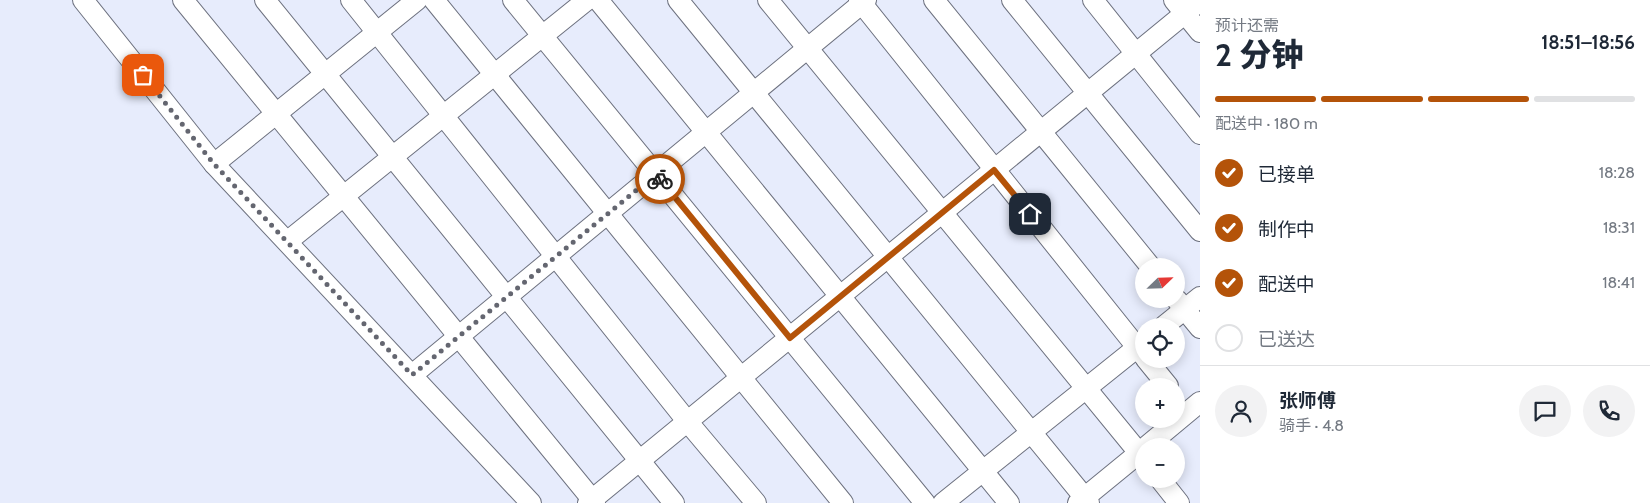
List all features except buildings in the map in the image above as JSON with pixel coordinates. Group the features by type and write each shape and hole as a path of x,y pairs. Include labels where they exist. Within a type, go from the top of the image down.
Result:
{"street":[{"path":"83,0 214,164 531,503"},
{"path":"183,0 459,336 592,502 741,377 1136,54 1186,5 1200,32"},
{"path":"265,0 674,503"},
{"path":"351,0 687,422 756,503"},
{"path":"214,164 417,0"},
{"path":"434,0 843,503"},
{"path":"513,0 925,503"},
{"path":"288,241 587,0"},
{"path":"598,0 1009,503"},
{"path":"678,0 1032,432 1084,501 1135,459"},
{"path":"768,0 1086,389 1135,443"},
{"path":"934,0 1143,258"},
{"path":"1012,0 1200,231"},
{"path":"1093,0 1200,134"},
{"path":"412,375 754,93 862,1 994,170 1135,341"},
{"path":"1172,318 1187,302 1200,328"},
{"path":"943,503 1086,389 1135,356"},
{"path":"1156,438 1188,404"},
{"path":"1168,488 1180,503"}],"way so far":[{"path":"143,75 214,164 412,375 656,174 660,179"}],"route":[{"path":"660,179 790,338 994,170 1030,214"}]}
